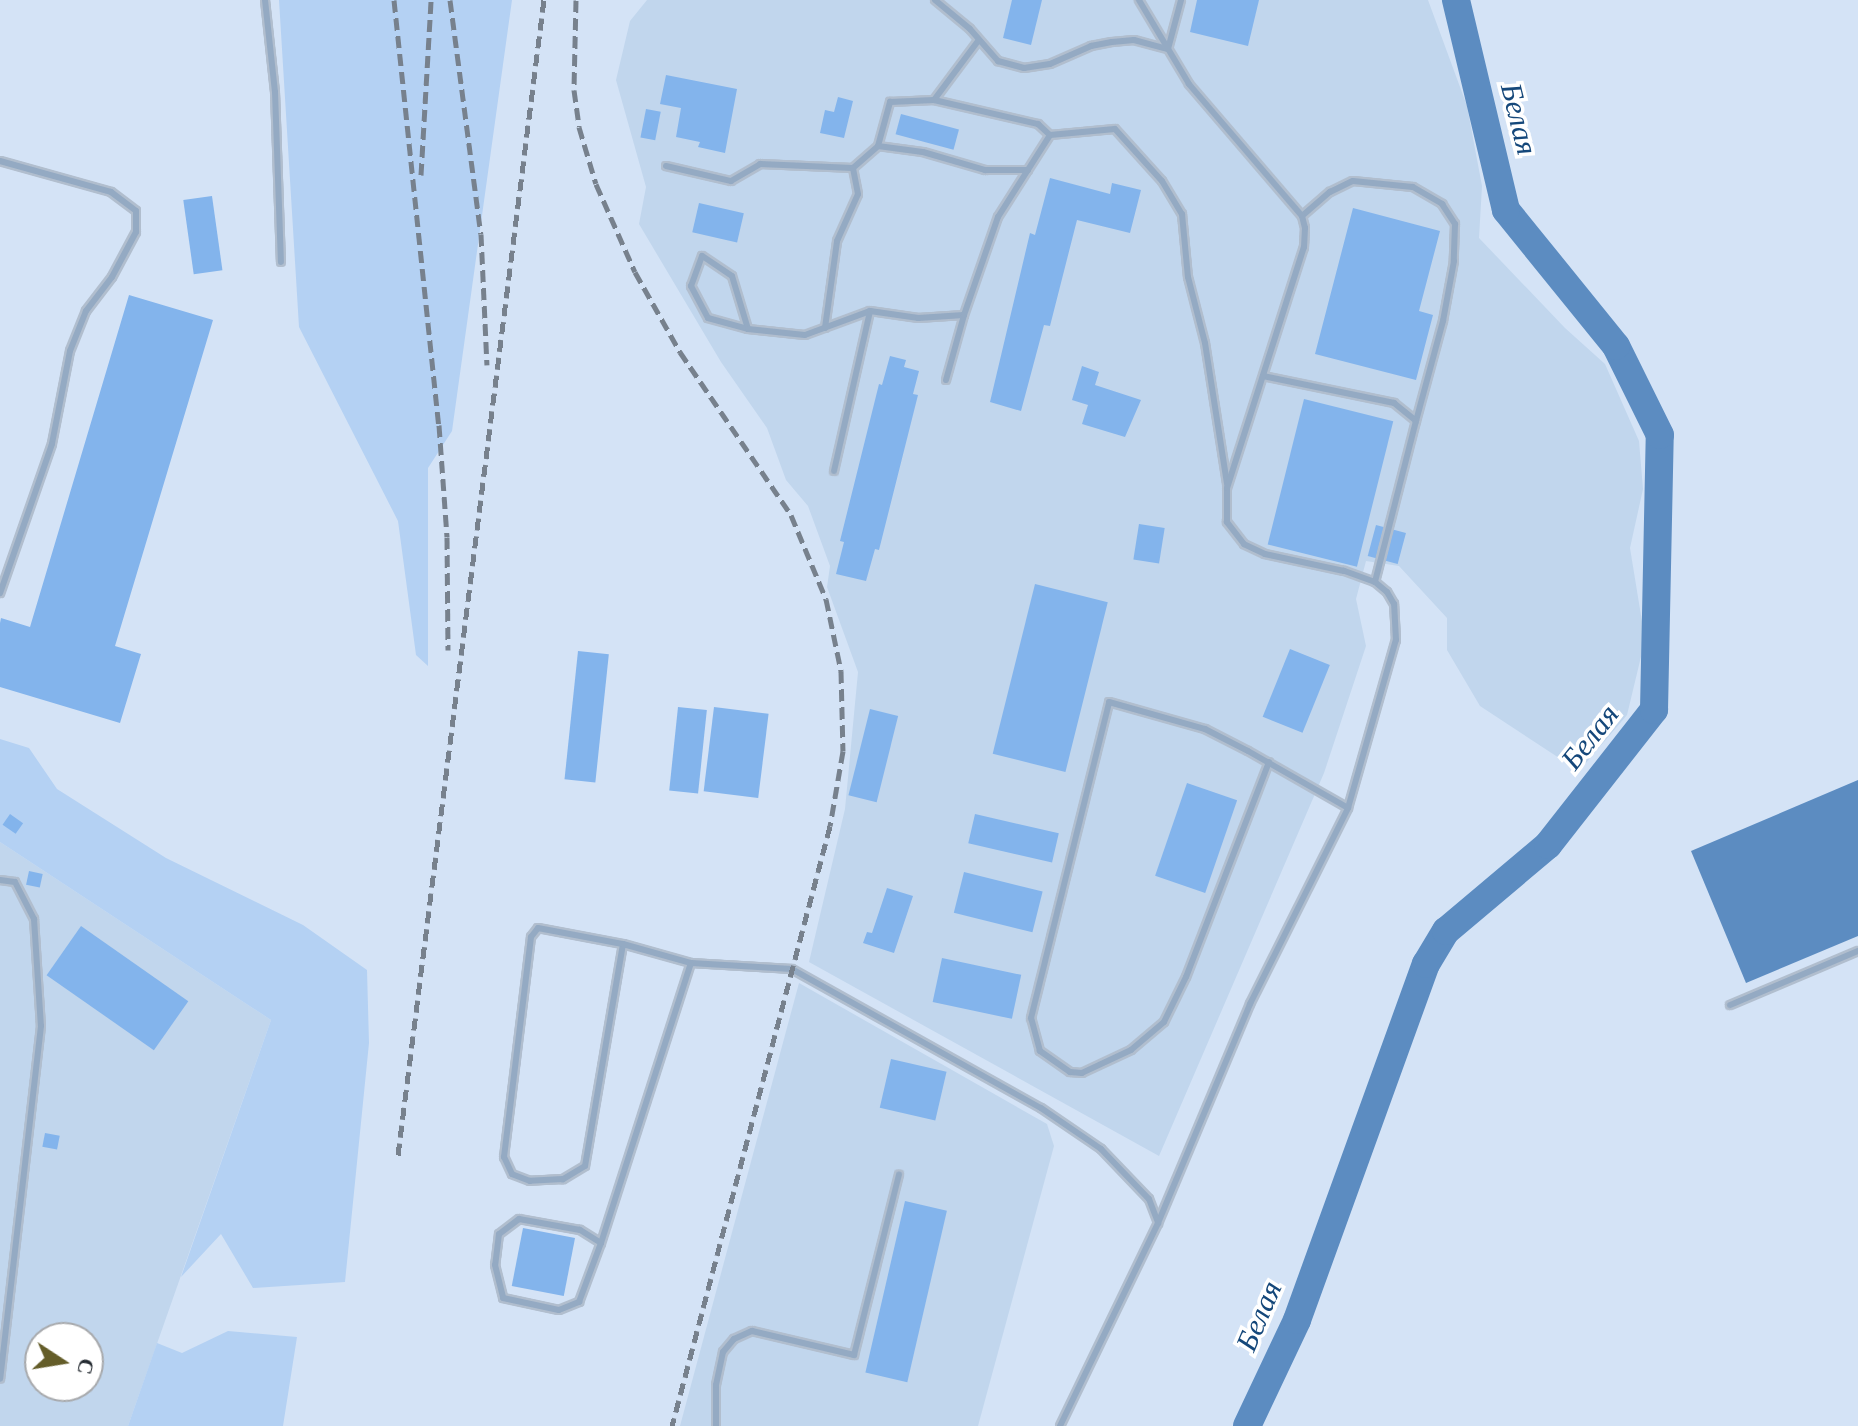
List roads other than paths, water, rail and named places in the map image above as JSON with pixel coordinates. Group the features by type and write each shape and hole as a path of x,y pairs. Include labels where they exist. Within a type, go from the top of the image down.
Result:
{"lane":[{"path":"265,0 275,92 281,262"},
{"path":"935,0 970,29 998,61 1024,68 1050,64 1091,46 1112,42 1134,40 1168,49"},
{"path":"1139,0 1189,84 1302,216 1304,247 1227,488"},
{"path":"1168,49 1181,0"},
{"path":"934,100 978,41"},
{"path":"666,166 731,181 760,164 853,168 878,146 890,102 934,100 1038,124 1050,135 1115,129 1162,181 1182,214 1188,277 1205,343 1227,488 1227,522 1244,544 1265,554 1344,571 1375,582 1387,592 1394,604 1396,640 1348,808 1250,1004 1158,1223 1060,1426"},
{"path":"946,380 964,315 998,217 1050,135"},
{"path":"878,146 923,152 985,170 1028,170"},
{"path":"0,161 111,192 136,211 136,232 112,277 86,311 70,351 52,444 0,593"},
{"path":"825,328 837,241 858,194 853,168"},
{"path":"1302,216 1330,192 1353,181 1413,187 1442,204 1455,224 1454,261 1443,321 1375,582"},
{"path":"748,329 732,276 702,256 691,286 708,318 748,329 805,335 870,311 918,318 964,315"},
{"path":"834,471 870,311"},
{"path":"1263,376 1394,403 1416,421"},
{"path":"1269,762 1186,977 1164,1022 1131,1050 1082,1073 1070,1072 1040,1051 1031,1018 1109,702 1205,729 1269,762 1348,808"},
{"path":"0,880 15,882 34,919 41,1026 0,1379"},
{"path":"623,944 585,1166 563,1179 530,1181 512,1174 504,1157 531,937 538,928 623,944 691,963 792,969 1041,1108 1101,1149 1149,1199 1158,1223"},
{"path":"1730,1005 1858,951"},
{"path":"601,1243 580,1230 519,1219 499,1234 495,1265 503,1298 559,1310 579,1302 601,1243 691,963"},
{"path":"716,1426 723,1352 734,1339 752,1331 854,1355 899,1175"}],"waterway":[{"name":"Белая","path":"1247,1426 1297,1320 1426,964 1446,931 1548,845 1654,710 1660,435 1616,346 1506,210 1456,0"}],"railway":[{"path":"394,0 439,425 447,537 448,650"},
{"path":"421,175 431,0"},
{"path":"450,0 481,234 487,365"},
{"path":"398,1155 544,0"},
{"path":"576,0 574,90 579,127 596,184 635,272 680,352 791,515 826,599 841,671 843,751 830,826 672,1426"}]}
